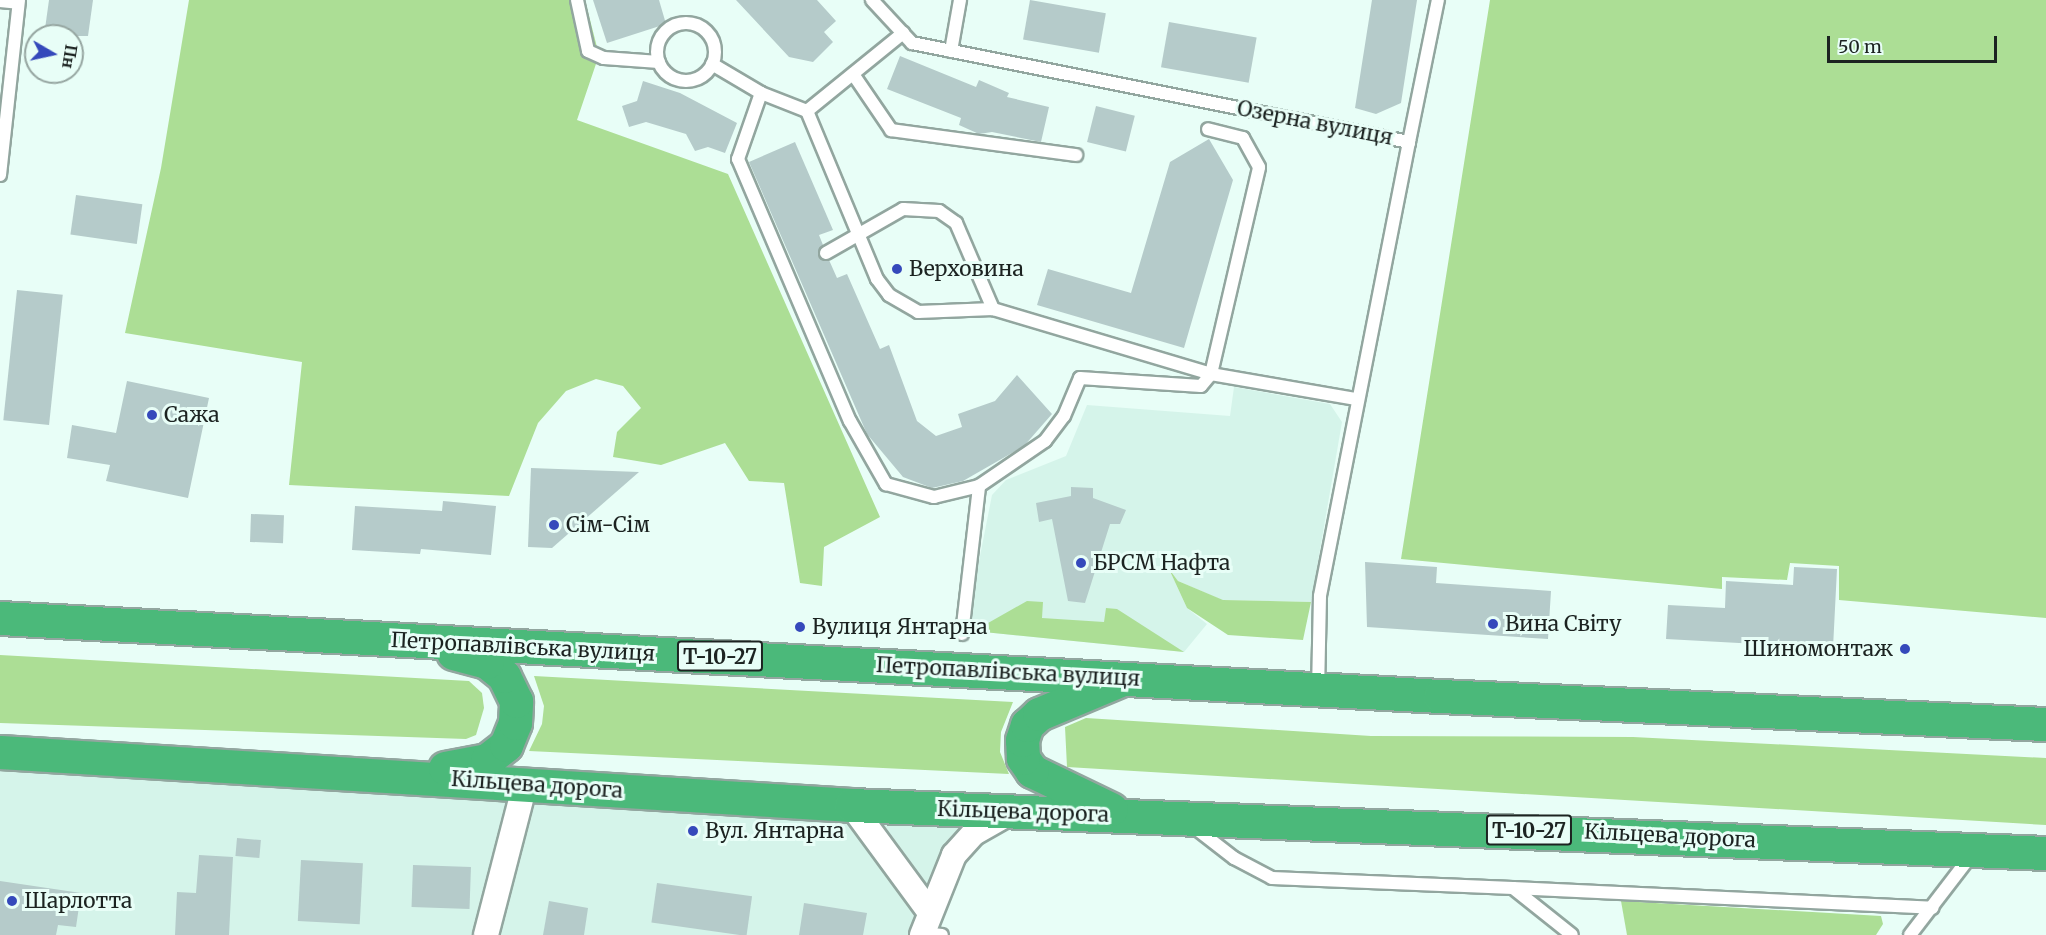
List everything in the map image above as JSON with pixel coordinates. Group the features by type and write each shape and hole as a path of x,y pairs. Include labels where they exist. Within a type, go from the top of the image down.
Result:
{"highway":[{"name":"Петропавлівська вулиця","path":"0,618 408,642 1440,696 2046,724"},
{"path":"405,776 487,760 506,745 516,701 504,676 487,662 408,642"},
{"path":"1123,815 1032,771 1023,758 1022,740 1028,725 1040,714 1125,678"},
{"name":"Кільцева дорога","path":"0,752 851,805 2046,853"}],"street":[{"path":"486,935 525,784"},
{"path":"851,805 929,928"},
{"path":"929,928 954,855 974,833 1011,812"}],"lane":[{"path":"577,0 588,51 604,58 659,62 680,80 699,78 712,64 711,37 687,22 663,34 659,62"},
{"name":"Озерна вулиця","path":"872,0 912,43 1409,142 1355,399 1320,596 1318,688"},
{"path":"951,51 960,0"},
{"path":"1409,142 1438,0"},
{"path":"0,1 19,1 0,175"},
{"path":"807,111 903,33"},
{"path":"712,64 761,93 807,111 857,235 889,295 918,312 993,309 1211,374 1355,399"},
{"path":"853,74 891,130 1076,155"},
{"path":"761,93 738,159 791,271 850,421 886,484 934,497 979,486 1045,441 1064,416 1080,378 1201,386 1211,374 1259,168 1243,138 1208,129"},
{"path":"826,253 903,208 939,211 956,223 993,309"},
{"path":"962,634 979,486"},
{"path":"1181,817 1234,858 1272,878 1933,908"},
{"path":"1910,935 1933,908 1976,849"},
{"path":"1513,888 1572,935"}],"shaded area":[{"path":"1234,387 1330,404 1342,422 1311,602 1222,600 1178,581 1170,571 1187,608 1207,624 1184,652 974,631 969,612 992,495 1006,480 1066,456 1087,405 1230,416"},
{"path":"0,752 1011,812 974,833 922,935 0,935"}],"green space":[{"path":"189,0 585,0 599,55 577,120 728,174 880,517 824,547 822,586 800,583 784,483 749,481 725,443 661,465 613,457 617,432 641,408 623,386 596,379 566,391 538,423 509,496 289,485 302,362 125,333 161,168"},
{"path":"1490,0 2046,0 2046,618 1839,600 1839,566 1790,563 1787,580 1722,577 1722,589 1401,559"},
{"path":"1169,569 1178,581 1223,600 1311,602 1303,640 1228,635 1187,608"},
{"path":"1027,601 1043,602 1042,618 1104,622 1106,608 1117,609 1184,652 974,631"},
{"path":"0,655 469,681 482,693 484,708 476,735 466,739 0,723"},
{"path":"534,676 1013,702 1001,732 1000,752 1009,774 529,751 542,724 544,706"},
{"path":"1086,718 1371,736 1633,737 2046,758 2046,825 1067,767 1065,727"},
{"path":"1621,901 1881,916 1883,924 1876,935 1627,935"}],"building":[{"path":"49,0 93,0 88,36 84,36 84,24 46,24"},
{"path":"593,0 659,0 666,24 607,43"},
{"path":"736,0 817,0 836,21 824,32 833,42 813,62 789,57"},
{"path":"1030,0 1106,13 1099,53 1023,39"},
{"path":"1372,0 1417,0 1401,103 1376,114 1355,108"},
{"path":"1169,22 1257,37 1249,83 1161,67"},
{"path":"900,56 976,87 979,80 1009,93 1007,97 1049,107 1041,142 992,132 979,134 959,125 961,118 887,89"},
{"path":"643,81 680,93 737,123 725,153 708,147 695,151 686,134 646,122 629,127 622,106 637,101"},
{"path":"1096,106 1135,116 1126,152 1087,142"},
{"path":"1209,139 1233,180 1184,348 1037,305 1048,269 1131,293 1170,162"},
{"path":"795,142 833,230 819,235 823,245 819,257 829,260 837,278 847,274 880,349 889,345 917,421 936,436 962,427 958,414 995,401 1017,375 1052,414 1024,446 963,481 932,488 903,477 867,434 749,162"},
{"path":"76,195 142,204 137,244 70,235"},
{"path":"17,290 63,295 49,425 3,420"},
{"path":"127,381 209,398 188,498 106,481 110,465 67,458 72,425 116,433"},
{"name":"Сім-Сім","path":"531,468 639,472 552,548 528,547"},
{"path":"1071,487 1093,488 1093,498 1126,510 1120,524 1110,524 1085,603 1068,601 1052,519 1039,522 1036,503 1071,496"},
{"path":"443,501 496,506 491,555 421,549 420,554 352,550 355,506 442,511"},
{"path":"251,514 284,515 283,543 250,542"},
{"path":"1365,562 1437,567 1436,583 1551,591 1548,639 1367,627"},
{"path":"1794,567 1837,569 1833,648 1666,639 1668,605 1725,608 1726,581 1793,585"},
{"path":"237,838 261,840 259,858 235,856"},
{"path":"199,855 233,857 229,935 175,935 177,892 196,893"},
{"path":"301,860 363,863 360,924 298,921"},
{"path":"413,865 471,867 469,909 412,907"},
{"path":"0,881 81,893 76,927 58,925 56,935 0,935"},
{"path":"657,883 752,896 747,935 651,923"},
{"path":"549,901 588,908 584,935 543,935"},
{"path":"804,903 867,913 863,935 799,935"}],"place":[{"name":"Верховина","path":"897,269"},
{"name":"Сажа","path":"152,415"},
{"name":"Сім-Сім","path":"554,525"},
{"name":"БРСМ Нафта","path":"1081,563"},
{"name":"Вина Світу","path":"1493,624"},
{"name":"Вулиця Янтарна","path":"800,627"},
{"name":"Шиномонтаж","path":"1905,649"},
{"name":"Вул. Янтарна","path":"693,831"},
{"name":"Шарлотта","path":"12,901"}]}
